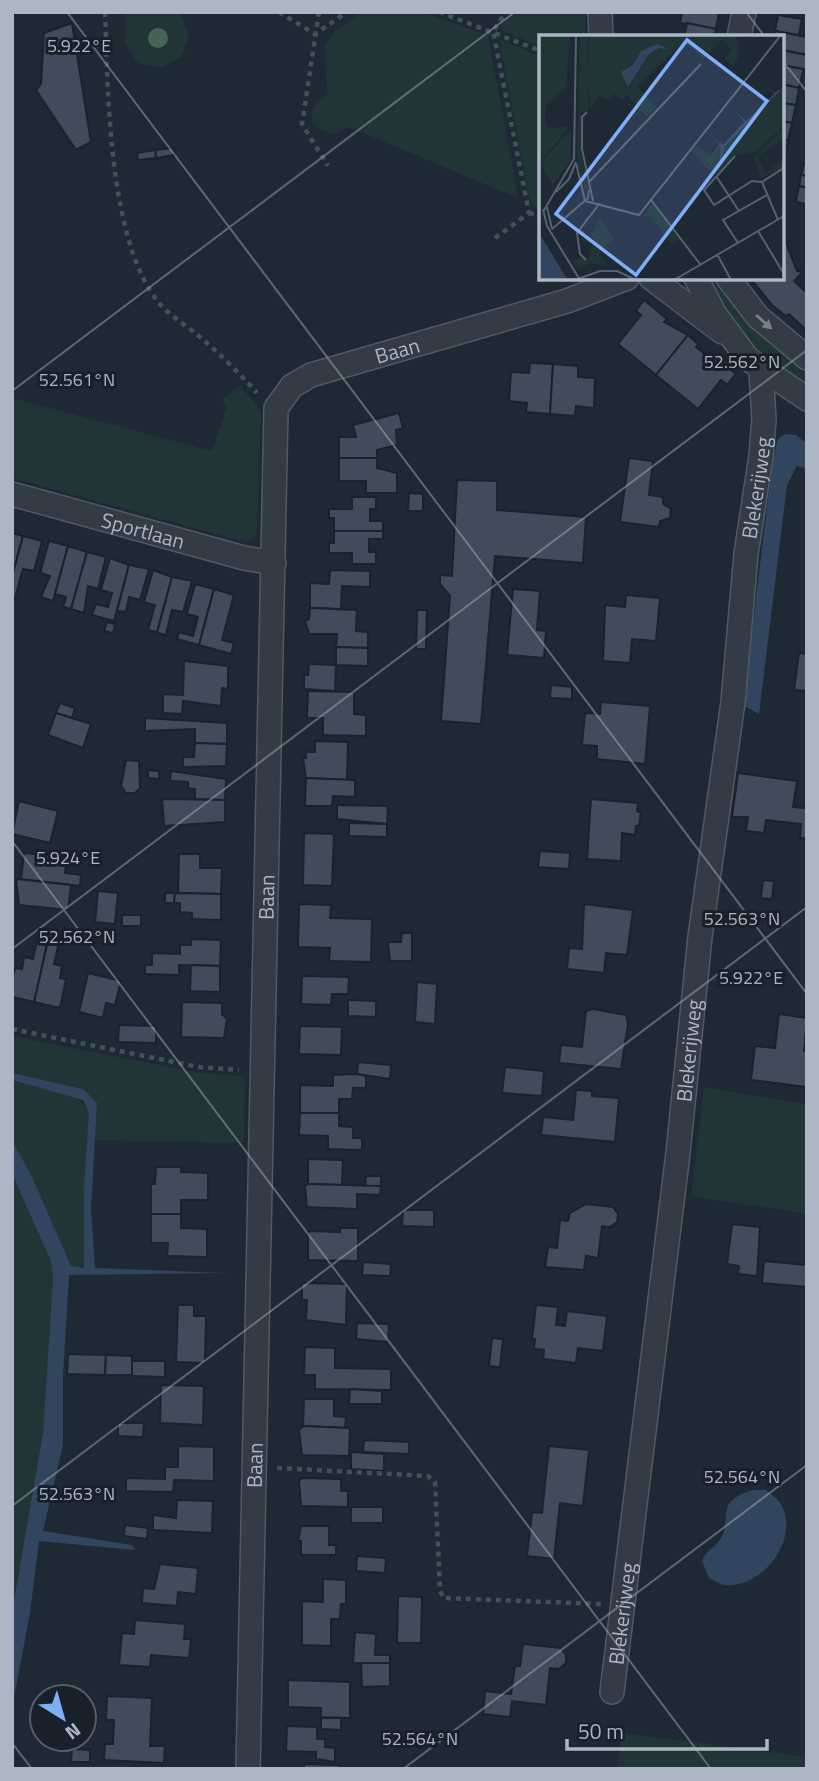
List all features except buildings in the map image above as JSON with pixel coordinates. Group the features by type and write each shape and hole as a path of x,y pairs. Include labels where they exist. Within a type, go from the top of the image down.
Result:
{"street":[{"path":"600,12 601,35"},
{"path":"739,35 744,12"},
{"name":"Baan","path":"248,1769 276,408 292,386 311,375 589,286 618,280"},
{"path":"654,280 730,338 761,371 807,399"},
{"path":"697,280 730,338"},
{"path":"730,280 758,317 807,358"},
{"name":"Blekerijweg","path":"612,1692 678,1153 700,937 733,702 746,554 761,456 764,419 761,371"},
{"name":"Sportlaan","path":"12,494 244,558 274,563"}],"path":[{"path":"104,12 115,164 128,242 138,268 169,314 212,348 268,405 276,408"},
{"path":"279,12 316,34"},
{"path":"318,12 302,124 328,166"},
{"path":"316,34 347,12"},
{"path":"439,12 539,50"},
{"path":"506,12 493,31 529,213"},
{"path":"529,213 539,216"},
{"path":"495,238 529,213"},
{"path":"12,1029 198,1067 261,1071"},
{"path":"256,1466 428,1476 435,1482 440,1590 443,1598 562,1605 623,1604"}],"green space":[{"path":"126,12 180,12 189,35 181,57 161,68 138,63 125,44"},
{"path":"362,12 422,12 488,35 518,198 349,127 334,134 321,130 312,123 315,106 327,94 325,44 335,31"},
{"path":"511,12 585,12 585,35 539,35 539,46 499,29"},
{"path":"499,39 539,56 539,209 529,197"},
{"path":"707,280 716,280 736,310 807,374 807,391 763,359 738,332"},
{"path":"240,385 261,412 257,531 253,539 245,542 12,478 12,398 212,451 227,407 222,400"},
{"path":"12,1036 200,1073 245,1076 244,1143 95,1140 97,1110 83,1089 12,1073"},
{"path":"12,1080 76,1097 89,1108 84,1268 71,1266 32,1177 12,1140"},
{"path":"704,1087 807,1104 807,1214 691,1196"},
{"path":"12,1174 51,1261 53,1277 43,1433 12,1612"},
{"path":"622,1733 807,1757 807,1769 617,1769"}],"water":[{"path":"785,434 796,435 807,444 807,469 797,466 787,485 759,714 743,705 773,458 778,439"},
{"path":"12,1073 83,1089 97,1103 91,1209 95,1268 226,1273 69,1275 63,1376 63,1445 43,1531 132,1545 135,1550 39,1541 30,1613 12,1708 12,1612 43,1433 53,1277 51,1261 12,1174 12,1140 32,1177 71,1266 84,1268 84,1187 89,1112 83,1100 12,1080"},
{"path":"752,1490 766,1490 781,1504 786,1520 785,1534 774,1560 764,1571 738,1584 724,1585 709,1578 702,1561 723,1534 730,1503"}]}
